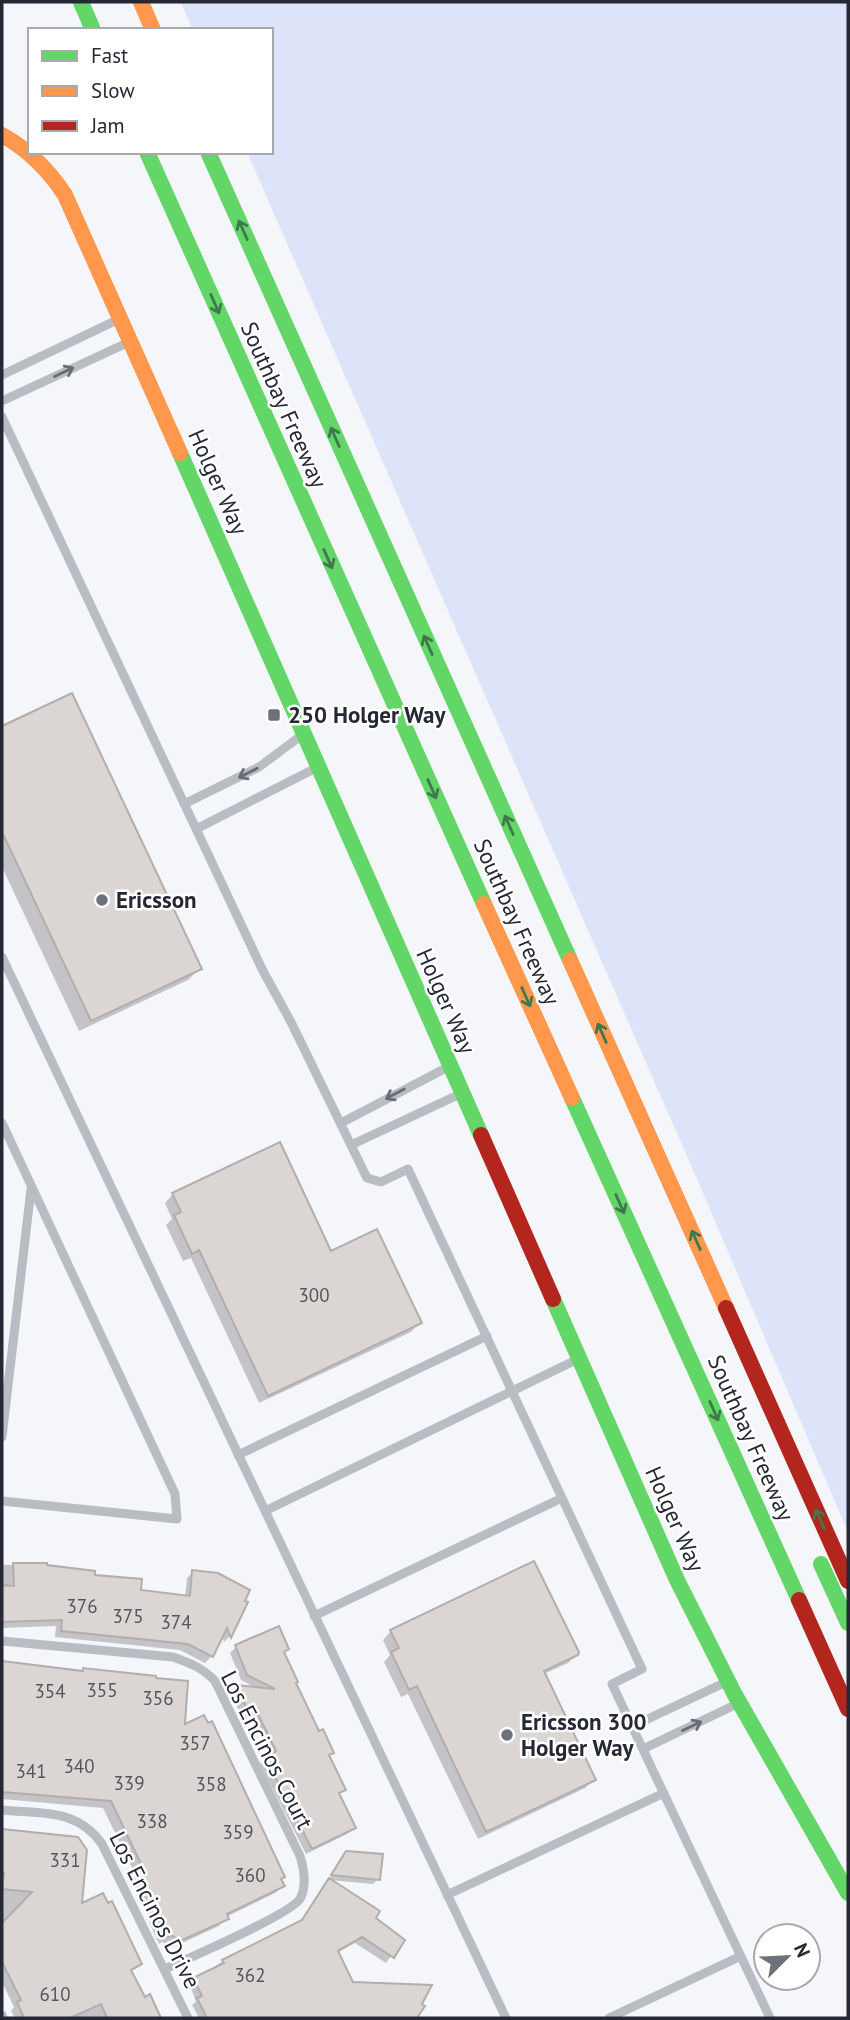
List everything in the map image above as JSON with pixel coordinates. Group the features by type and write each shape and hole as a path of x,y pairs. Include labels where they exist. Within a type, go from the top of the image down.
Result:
{"main road":[{"path":"81,2 92,28"},
{"path":"141,2 152,28"},
{"name":"Holger Way","path":"2,135 28,151"},
{"name":"Holger Way","path":"32,154 44,164 63,191 677,1580 740,1703 848,1893"},
{"name":"Southbay Freeway","path":"148,154 848,1709"},
{"name":"Southbay Freeway","path":"209,154 848,1581"},
{"path":"724,1303 728,1348 740,1380"},
{"path":"817,1555 848,1623"}],"lane":[{"path":"2,375 120,318"},
{"path":"2,401 130,342"},
{"path":"2,417 262,971 291,1022 366,1178 381,1182 408,1169 642,1670 612,1684 770,2018"},
{"path":"184,804 259,767 304,734"},
{"path":"196,829 318,767"},
{"path":"2,957 506,2018"},
{"path":"341,1123 450,1066"},
{"path":"351,1145 462,1094"},
{"path":"2,1123 175,1494 177,1519 2,1500"},
{"path":"2,1437 5,1378 31,1186"},
{"path":"238,1455 487,1336"},
{"path":"265,1511 579,1359"},
{"path":"314,1616 562,1498"},
{"name":"Los Encinos Court","path":"2,1642 173,1657 193,1663 215,1681 300,1856 304,1868 304,1884 299,1899 281,1913 165,1969"},
{"path":"633,1726 728,1681"},
{"path":"643,1749 740,1703"},
{"path":"447,1895 664,1793"},
{"name":"Los Encinos Drive","path":"2,1810 67,1816 93,1830 188,2018"},
{"path":"609,2018 741,1956"}],"shaded area":[{"path":"181,2 848,2 848,1532 697,1179 248,154 273,154 273,28 192,28"}],"building":[{"name":"Ericsson","path":"72,693 202,969 91,1021 2,832 2,726"},
{"path":"280,1142 331,1251 377,1229 422,1323 268,1396 199,1250 192,1254 174,1215 181,1212 172,1193"},
{"name":"Ericsson 300 Holger Way","path":"534,1561 579,1652 578,1655 544,1671 596,1780 486,1832 417,1686 409,1690 391,1652 399,1648 390,1630"},
{"path":"13,1563 47,1563 95,1571 95,1575 142,1579 141,1590 190,1596 192,1570 218,1573 250,1590 245,1601 248,1602 231,1638 227,1628 213,1657 188,1644 61,1631 62,1620 2,1622 2,1585 14,1586"},
{"path":"279,1626 289,1649 284,1652 298,1682 296,1683 319,1731 323,1729 334,1753 329,1755 346,1790 339,1793 356,1828 312,1849 265,1757 276,1751 257,1712 251,1716 235,1685 275,1689 247,1675 235,1645"},
{"path":"2,1661 188,1681 185,1724 204,1715 208,1723 212,1721 285,1877 281,1879 285,1886 227,1914 229,1919 180,1941 171,1935 167,1937 138,1871 143,1868 111,1801 2,1792"},
{"path":"2,1829 78,1837 87,1850 82,1903 103,1893 108,1903 112,1901 142,1964 131,1970 145,1997 150,1994 161,2018 107,2018 101,2004 70,2018 24,2018 17,2002 21,2000 2,1962 2,1923 32,1892 2,1889"},
{"path":"346,1851 383,1854 380,1880 331,1875"},
{"path":"329,1878 380,1911 376,1918 405,1940 394,1958 362,1937 338,1951 353,1982 432,1985 422,2004 425,2006 417,2018 207,2018 197,1998 202,1996 195,1977 224,1963 222,1960 302,1920"}],"traffic: fast":[{"path":"81,2 92,28"},
{"path":"148,154 484,904"},
{"path":"209,154 570,960"},
{"path":"180,453 481,1135"},
{"path":"572,1098 799,1600"},
{"path":"553,1299 677,1580 734,1693 848,1893"},
{"path":"821,1564 848,1623"}],"traffic: slow":[{"path":"141,2 152,28"},
{"path":"2,135 28,153"},
{"path":"29,154 52,177 65,195 180,453"},
{"path":"484,904 572,1098"},
{"path":"570,960 726,1308"}],"traffic: jam":[{"path":"481,1135 553,1299"},
{"path":"726,1308 848,1581"},
{"path":"799,1600 848,1709"}],"place":[{"name":"250 Holger Way","path":"274,715"},
{"name":"Ericsson","path":"102,900"},
{"name":"Ericsson 300 Holger Way","path":"507,1735"}]}
